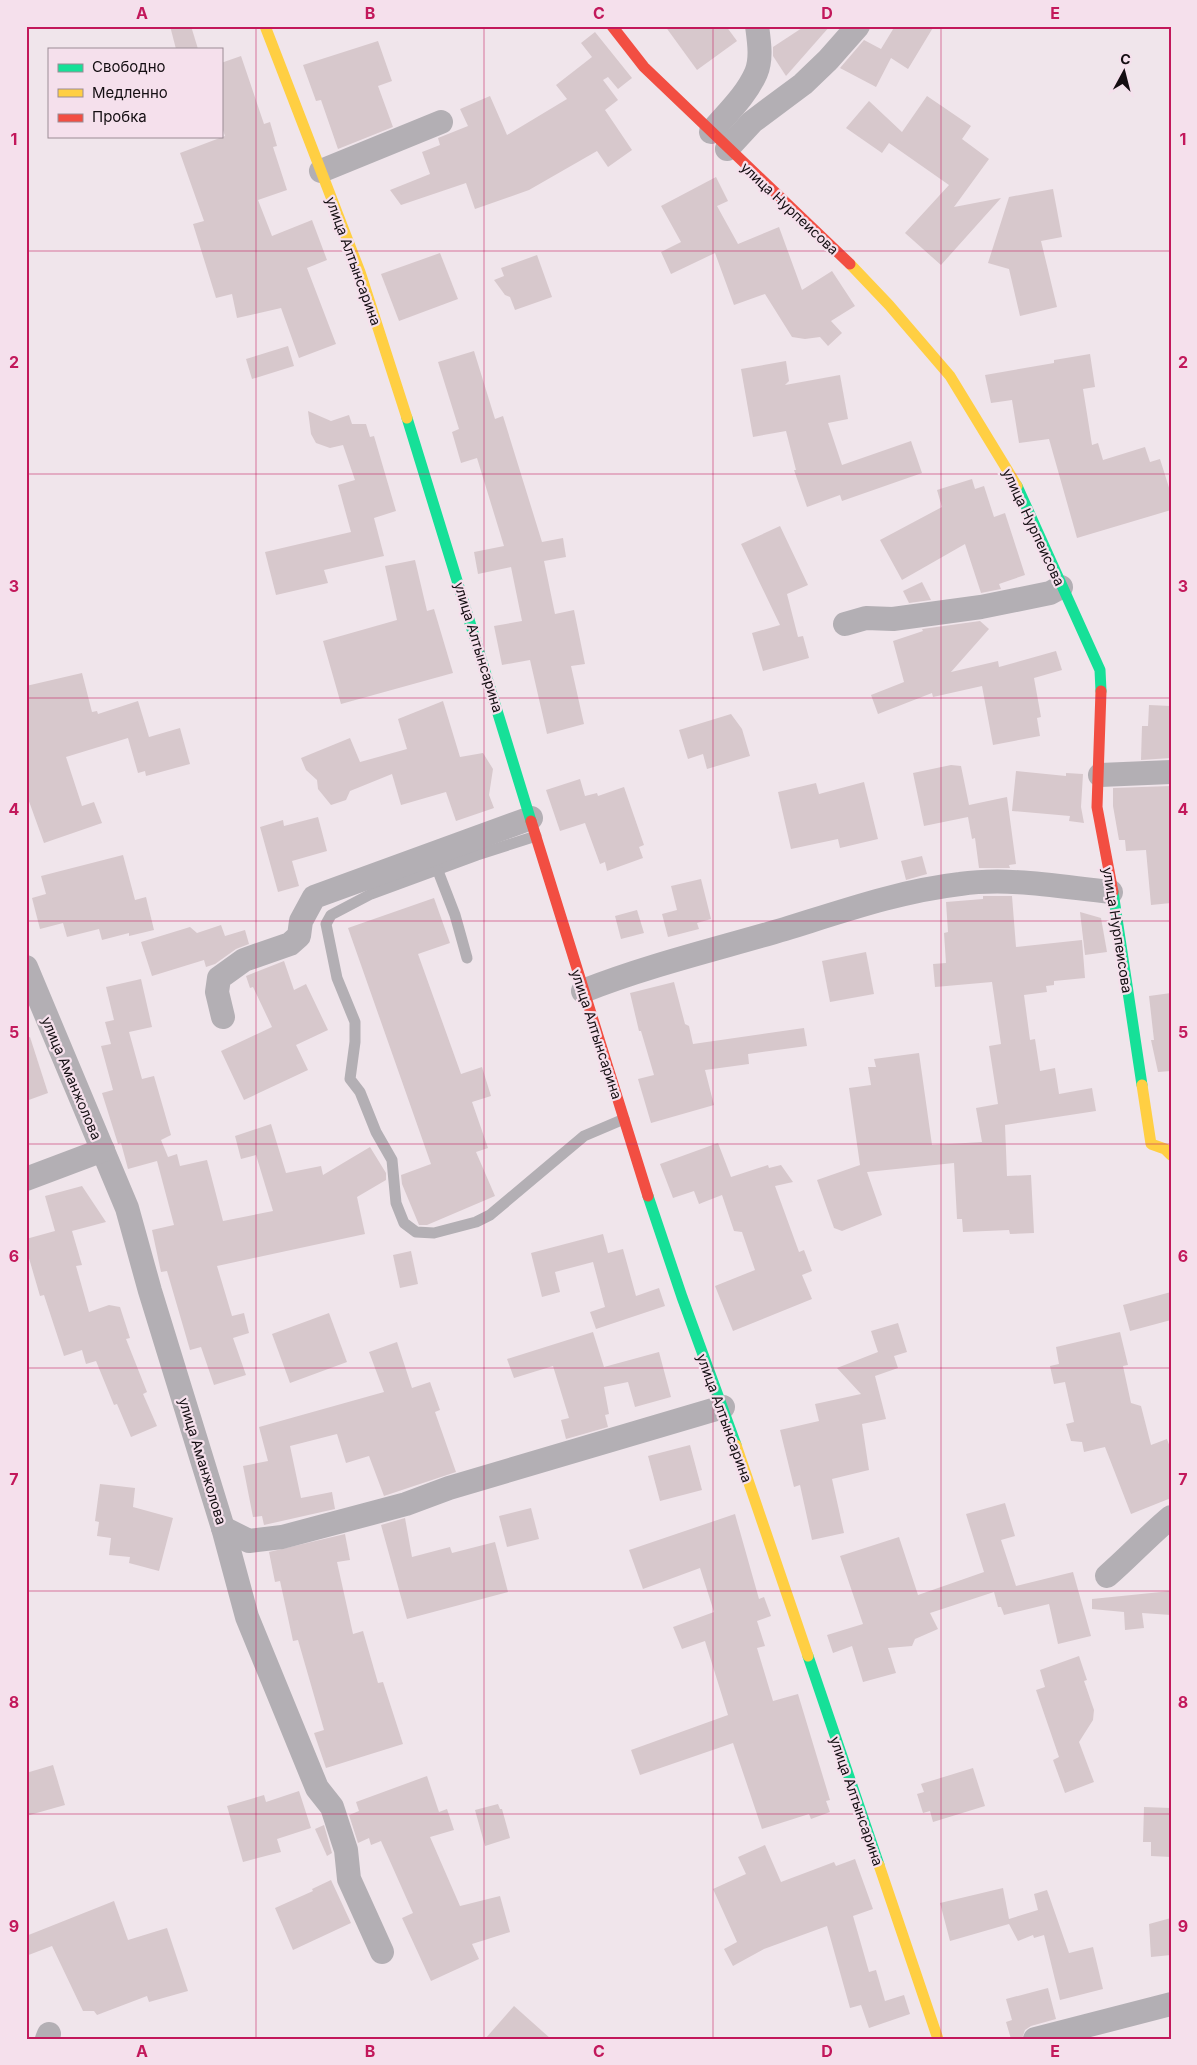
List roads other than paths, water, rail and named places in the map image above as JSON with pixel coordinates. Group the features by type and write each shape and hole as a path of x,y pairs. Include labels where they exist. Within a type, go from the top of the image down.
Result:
{"street":[{"name":"улица Алтынсарина","path":"265,26 360,272 440,520 583,991 599,1033 624,1119 673,1268 723,1407 938,2039"},
{"name":"улица Нурпеисова","path":"612,26 644,68 842,256 888,304 950,376 1013,477 1061,587 1088,639 1100,670 1100,775 1097,807 1118,922 1151,1144 1165,1149 1171,1155"},
{"path":"719,140 756,72 760,52 757,26"},
{"path":"719,140 752,122 803,84 828,60 858,26"},
{"path":"322,171 441,122"},
{"path":"845,624 866,618 893,619 981,607 1050,593 1061,587"},
{"path":"1100,775 1171,772"},
{"path":"223,1017 216,992 218,978 244,960 290,944 299,936 301,921 314,897 534,827"},
{"path":"583,991 626,974 890,897 961,883 1009,882 1111,892"},
{"name":"улица Аманжолова","path":"26,967 127,1208 150,1291 223,1528 247,1617 311,1774 318,1788 332,1807 346,1850 349,1879 382,1952"},
{"path":"26,1179 103,1150"},
{"path":"223,1528 249,1541 282,1537 406,1504 449,1488 723,1407"},
{"path":"1107,1576 1124,1562 1140,1543 1171,1517"},
{"path":"1035,2039 1171,2004"}],"lane":[{"path":"534,827 513,842 371,894 331,915 326,924 337,978 354,1022 355,1042 350,1079 360,1092 376,1132 392,1160 396,1203 404,1223 416,1232 434,1233 476,1222 507,1202 584,1136 624,1119"},
{"path":"438,871 455,915 467,958"}]}
